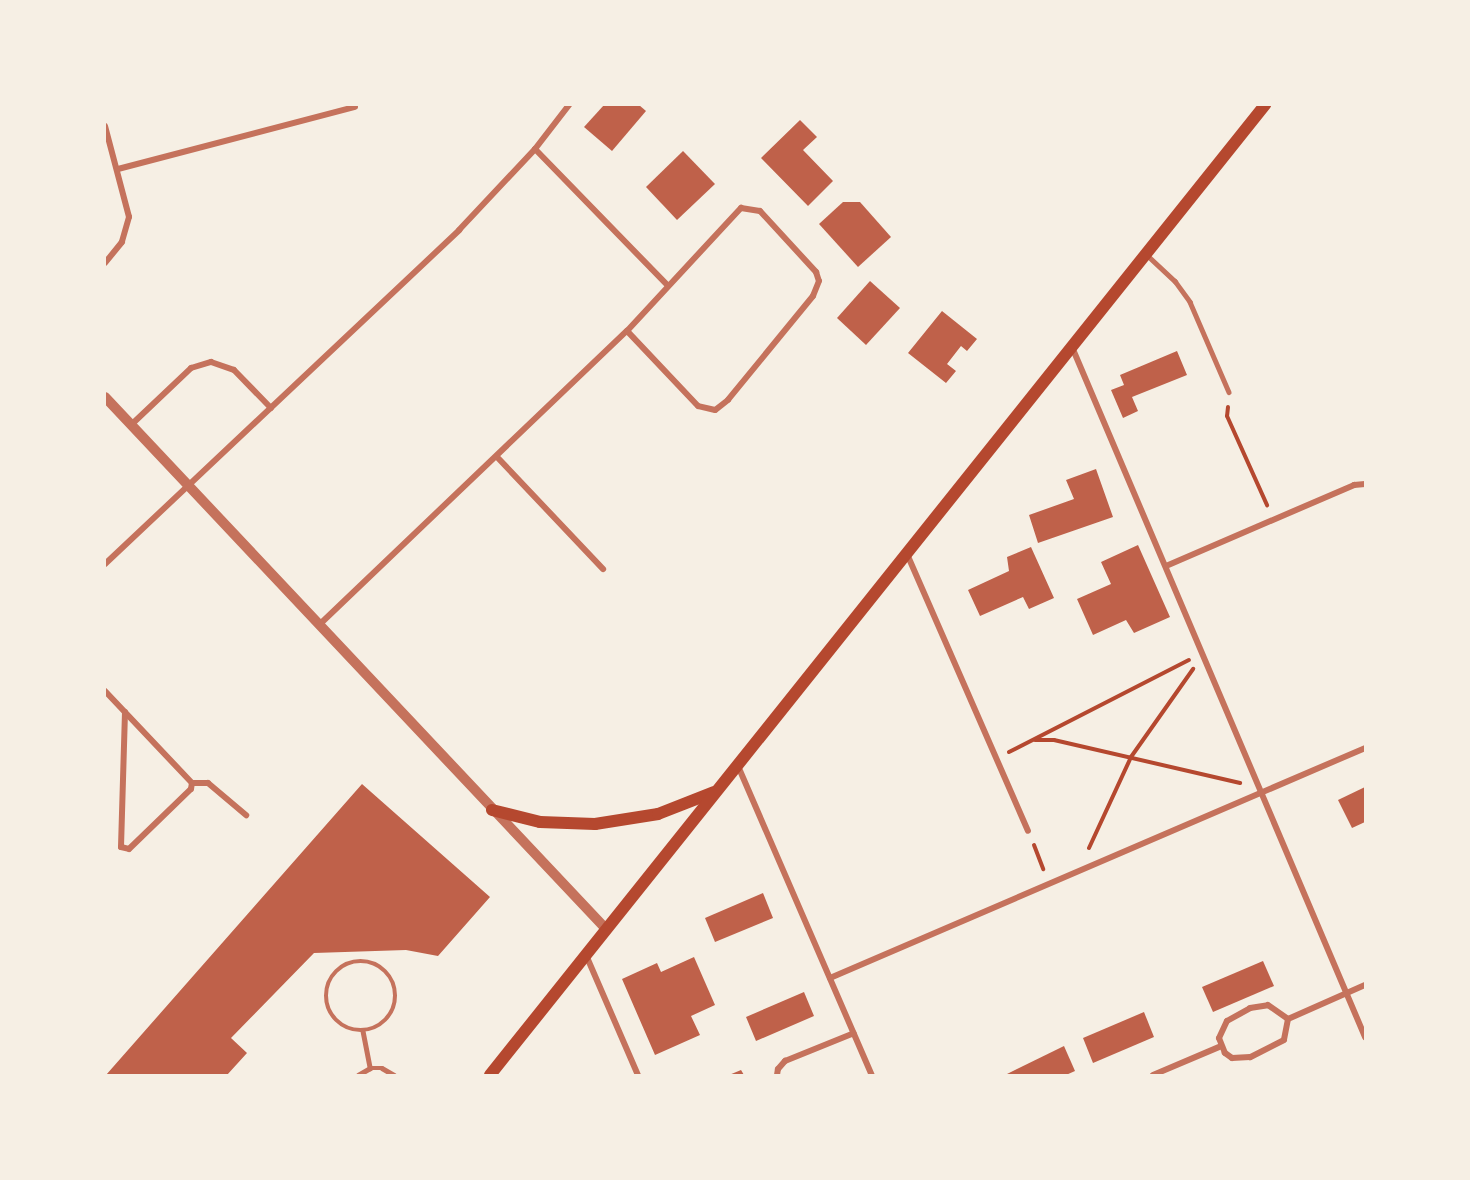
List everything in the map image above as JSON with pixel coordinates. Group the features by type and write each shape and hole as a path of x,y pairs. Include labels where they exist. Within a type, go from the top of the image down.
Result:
{"main road":[{"path":"490,1075 1265,105"},
{"path":"492,810 540,822 595,824 658,814 718,790"}],"street":[{"path":"105,564 459,230 535,149 569,105"},
{"path":"118,169 355,106"},
{"path":"105,126 129,217 122,242 105,263"},
{"path":"535,149 668,286"},
{"path":"318,625 498,458 627,331 735,212 748,206 760,211 816,272 819,280 813,296 728,400 715,410 698,406 627,331"},
{"path":"1072,347 1263,792 1365,1037"},
{"path":"130,425 191,368 211,362 234,370 271,408"},
{"path":"105,397 606,929"},
{"path":"498,458 603,569"},
{"path":"1166,566 1354,485 1365,484"},
{"path":"907,554 1028,831"},
{"path":"105,691 192,783 208,783 246,815"},
{"path":"125,712 121,847 129,849 191,789 192,783"},
{"path":"830,978 1365,748"},
{"path":"738,765 872,1075"},
{"path":"586,955 638,1075"},
{"path":"1288,1018 1365,985"},
{"path":"1268,1005 1288,1018 1284,1040 1268,1050 1241,1059 1232,1058 1220,1047 1219,1038 1227,1021 1250,1008 1268,1005"},
{"path":"777,1075 785,1061 854,1033"},
{"path":"1153,1075 1220,1047"}],"lane":[{"path":"1146,254 1175,281 1190,302 1229,392"},
{"path":"358,961 381,968 395,987 395,1000 385,1021 363,1031 340,1024 327,1004 329,981 336,970 358,961"},
{"path":"363,1031 370,1068"},
{"path":"358,1075 370,1068 382,1068 394,1075"}],"path":[{"path":"1229,392 1227,416 1273,519"},
{"path":"996,758 1203,653"},
{"path":"1078,871 1131,757 1203,653"},
{"path":"1035,740 1054,740 1227,777 1263,792"},
{"path":"1028,831 1049,884"}],"building":[{"path":"604,105 639,105 646,111 612,151 584,127"},
{"path":"800,120 817,137 803,150 833,181 808,206 761,158"},
{"path":"683,151 715,184 677,220 646,187"},
{"path":"843,202 860,202 891,237 858,267 819,224"},
{"path":"870,281 900,308 866,345 837,318"},
{"path":"942,311 977,339 967,351 961,346 947,364 956,371 946,383 908,353"},
{"path":"1177,351 1187,375 1132,397 1138,411 1123,418 1111,390 1124,385 1120,375"},
{"path":"1096,469 1113,517 1038,543 1029,515 1074,499 1066,480"},
{"path":"1138,545 1170,617 1134,633 1126,620 1093,635 1077,599 1111,584 1101,562"},
{"path":"1031,547 1054,598 1029,609 1023,597 980,616 968,590 1009,571 1007,557"},
{"path":"362,784 490,897 438,956 406,950 314,953 231,1038 247,1053 227,1075 106,1075"},
{"path":"1365,787 1365,822 1352,828 1338,800"},
{"path":"763,893 773,918 715,942 705,918"},
{"path":"694,957 715,1005 691,1016 700,1035 655,1055 622,979 657,963 661,972"},
{"path":"1263,961 1274,986 1213,1012 1202,987"},
{"path":"804,992 814,1016 756,1041 746,1017"},
{"path":"1144,1012 1154,1037 1093,1063 1083,1038"},
{"path":"1064,1046 1075,1071 1066,1075 1005,1075"},
{"path":"741,1070 744,1075 729,1075"}]}
